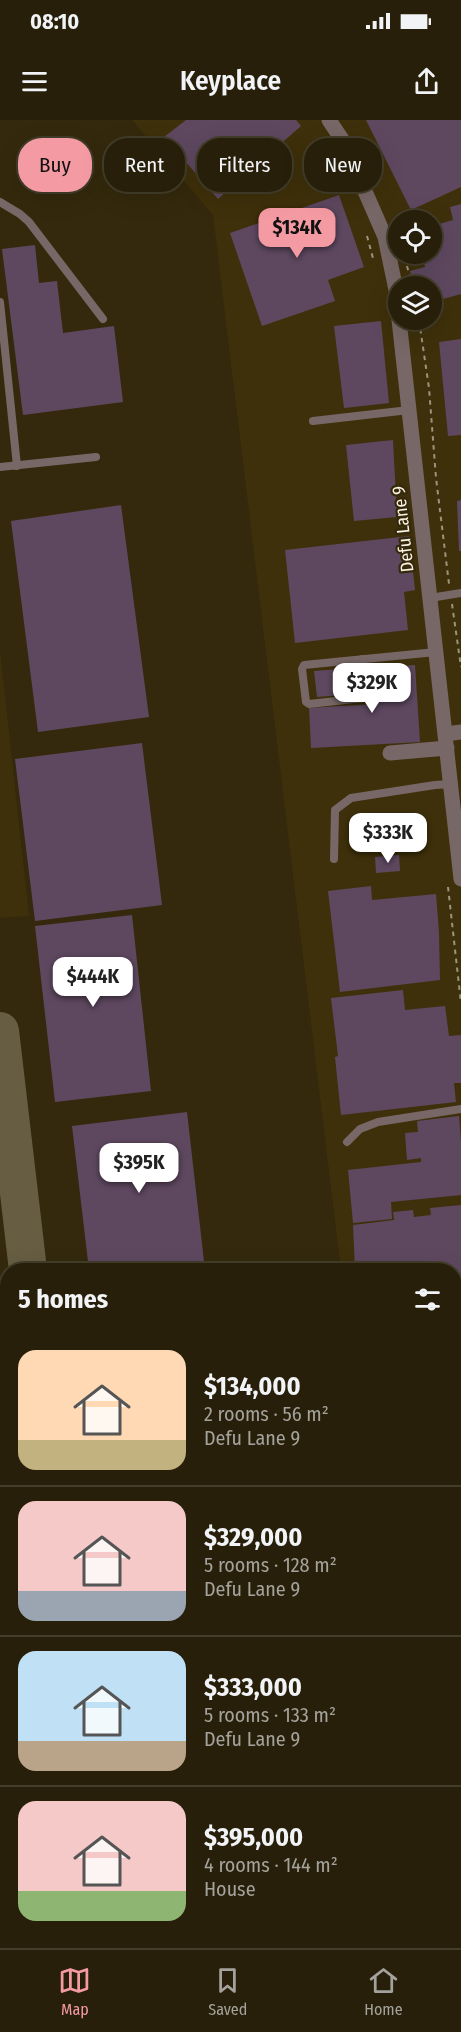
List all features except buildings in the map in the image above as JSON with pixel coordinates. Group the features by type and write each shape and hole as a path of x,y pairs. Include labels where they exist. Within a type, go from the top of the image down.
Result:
{"street":[{"name":"Defu Lane 9","path":"329,120 343,141 385,237 393,276"},
{"name":"Defu Lane 9","path":"400,330 436,652 452,740 454,879"},
{"path":"390,753 452,740"}],"lane":[{"path":"0,202 29,222 103,318"},
{"path":"0,302 17,466"},
{"path":"312,421 410,410"},
{"path":"0,467 96,457"},
{"path":"430,598 461,593"},
{"path":"362,659 365,695 363,698 309,704 306,702 302,669 304,665 362,659 436,652"},
{"path":"334,860 335,810 344,802 351,798 435,784 451,784"},
{"path":"347,1142 360,1128 378,1122 461,1109"}],"path":[{"path":"367,232 374,262"},
{"path":"407,264 410,276"},
{"path":"420,330 429,388 436,478 461,667"},
{"path":"454,879 461,1004"}],"shaded area":[{"path":"132,120 461,120 461,1263 340,1263 213,215 185,182 185,138 147,138"},
{"path":"0,650 29,916 0,918"}],"taxiway":[{"path":"0,1031 27,1263"}]}
